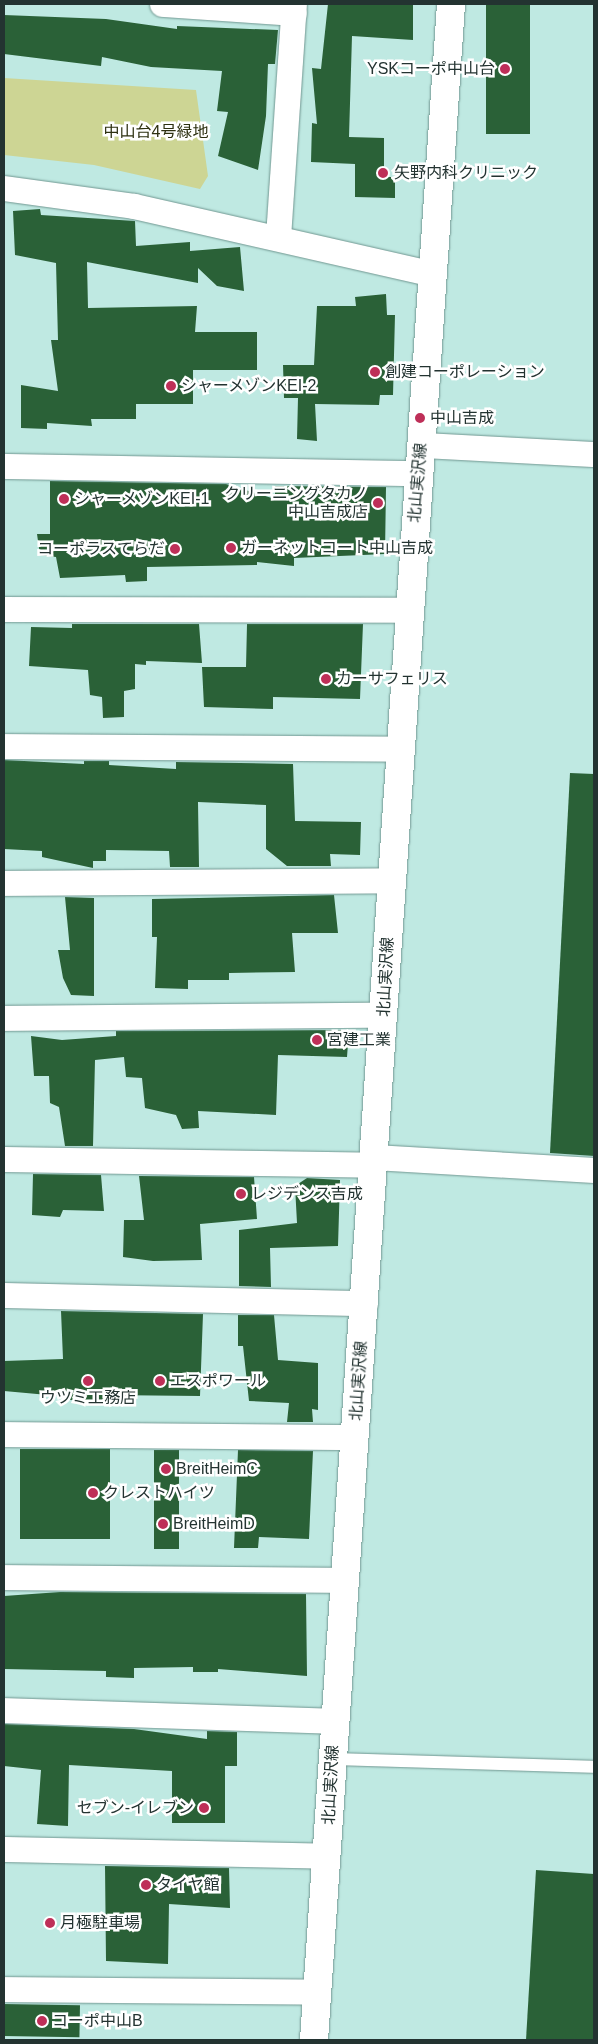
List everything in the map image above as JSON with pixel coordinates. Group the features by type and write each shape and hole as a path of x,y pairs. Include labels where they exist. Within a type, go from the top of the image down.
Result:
{"street":[{"path":"162,4 294,8 278,237"},
{"name":"北山実沢線","path":"314,2040 334,1721 384,1015 408,610 422,445 451,4"},
{"path":"4,188 134,206 278,237 433,274"},
{"path":"422,445 594,454"},
{"path":"4,466 419,473"},
{"path":"4,609 408,610"},
{"path":"4,746 399,749"},
{"path":"4,883 392,880"},
{"path":"4,1018 384,1015"},
{"path":"4,1159 374,1161 594,1170"},
{"path":"4,1294 365,1303"},
{"path":"4,1434 355,1437"},
{"path":"4,1576 344,1580"},
{"path":"4,1710 334,1721"},
{"path":"4,1849 327,1856"},
{"path":"4,1989 317,1992"}],"lane":[{"path":"332,1759 594,1767"}],"green space":[{"name":"中山台4号緑地","path":"4,78 196,90 208,176 200,189 94,165 4,155"}],"building":[{"path":"328,4 413,4 413,40 352,36 349,137 384,138 384,177 395,177 395,198 355,197 355,164 311,162 312,123 317,124 312,68 321,69"},
{"name":"YSKコーポ中山台","path":"486,4 530,4 530,134 486,134"},
{"path":"4,15 106,19 177,29 177,26 278,30 275,64 268,64 266,116 258,170 218,156 228,112 217,111 222,71 151,67 102,57 101,66 4,54"},
{"path":"40,209 41,215 135,221 136,246 190,242 190,251 240,247 244,291 217,286 198,268 198,283 87,262 88,308 197,306 195,332 257,332 257,370 193,370 193,404 136,404 136,419 91,419 92,426 47,423 47,429 21,428 21,385 58,391 51,340 58,340 56,263 15,255 13,211"},
{"path":"386,294 387,315 395,315 393,395 380,395 379,405 315,404 317,441 297,439 298,398 284,398 283,365 314,365 317,306 356,306 355,297"},
{"path":"50,481 226,484 275,499 275,486 386,487 385,554 294,558 294,566 257,562 257,565 147,567 147,581 126,582 125,575 60,578 56,557 40,555 37,534 50,534"},
{"path":"72,624 199,624 202,663 146,661 146,665 135,664 135,689 124,691 124,717 103,718 102,697 90,695 88,670 29,666 31,627 72,628"},
{"path":"247,624 363,624 360,699 273,697 273,709 204,707 202,667 246,667"},
{"path":"4,760 84,764 84,761 109,761 109,765 176,769 176,762 293,764 295,821 361,822 360,855 330,854 331,866 287,866 266,849 266,805 198,802 199,867 170,867 169,851 106,850 106,861 93,861 93,868 42,857 42,851 4,849"},
{"path":"570,773 594,774 594,1156 550,1153"},
{"path":"334,895 338,933 292,933 295,972 229,973 229,980 188,980 188,989 155,988 157,937 152,937 152,899"},
{"path":"65,897 94,898 94,996 71,995 63,978 58,950 70,950"},
{"path":"349,1030 347,1057 278,1055 276,1115 198,1111 199,1128 182,1129 176,1115 145,1108 142,1078 126,1077 124,1057 95,1060 93,1146 65,1146 59,1107 50,1103 49,1076 34,1076 31,1036 62,1040 116,1036 116,1031"},
{"path":"33,1174 101,1175 104,1211 63,1210 60,1217 32,1215"},
{"path":"139,1176 254,1177 257,1219 200,1224 202,1260 153,1261 123,1257 124,1220 144,1220"},
{"path":"307,1178 340,1180 338,1246 270,1248 271,1287 239,1286 239,1230 297,1223 295,1186"},
{"path":"61,1311 203,1314 200,1396 106,1395 107,1401 70,1400 70,1397 4,1391 4,1361 63,1359"},
{"path":"238,1315 274,1315 278,1360 318,1363 318,1410 312,1409 313,1422 287,1422 289,1403 249,1401 243,1346 238,1346"},
{"path":"20,1449 110,1449 110,1539 20,1539"},
{"path":"154,1450 179,1450 179,1549 154,1549"},
{"path":"238,1450 313,1451 309,1539 259,1537 258,1548 234,1548"},
{"path":"60,1592 306,1594 307,1676 218,1669 218,1672 193,1672 193,1667 134,1668 134,1678 106,1677 106,1671 4,1669 4,1596"},
{"path":"4,1724 134,1729 207,1739 207,1731 237,1732 237,1766 225,1766 225,1823 172,1823 172,1771 69,1765 68,1826 37,1824 41,1770 4,1766"},
{"path":"105,1866 229,1868 230,1908 169,1904 168,1964 106,1961"},
{"path":"536,1870 594,1874 594,2040 526,2040"},
{"name":"コーポ中山B","path":"4,2004 80,2005 79,2037 4,2036"}],"place":[{"name":"YSKコーポ中山台","path":"505,69"},
{"name":"矢野内科クリニック","path":"383,173"},
{"name":"創建コーポレーション","path":"375,372"},
{"name":"シャーメゾンKEI-2","path":"171,386"},
{"name":"中山吉成","path":"420,418"},
{"name":"シャーメゾンKEI-1","path":"64,499"},
{"name":"クリーニングタカノ 中山吉成店","path":"378,503"},
{"name":"ガーネットコート中山吉成","path":"231,548"},
{"name":"コーポラスてらだ","path":"175,549"},
{"name":"カーサフェリス","path":"326,679"},
{"name":"宮建工業","path":"317,1040"},
{"name":"レジデンス吉成","path":"241,1194"},
{"name":"ウツミ工務店","path":"88,1381"},
{"name":"エスポワール","path":"160,1381"},
{"name":"BreitHeimC","path":"166,1469"},
{"name":"クレストハイツ","path":"93,1493"},
{"name":"BreitHeimD","path":"163,1524"},
{"name":"セブン-イレブン","path":"204,1808"},
{"name":"タイヤ館","path":"146,1885"},
{"name":"月極駐車場","path":"50,1923"},
{"name":"コーポ中山B","path":"42,2021"}]}
